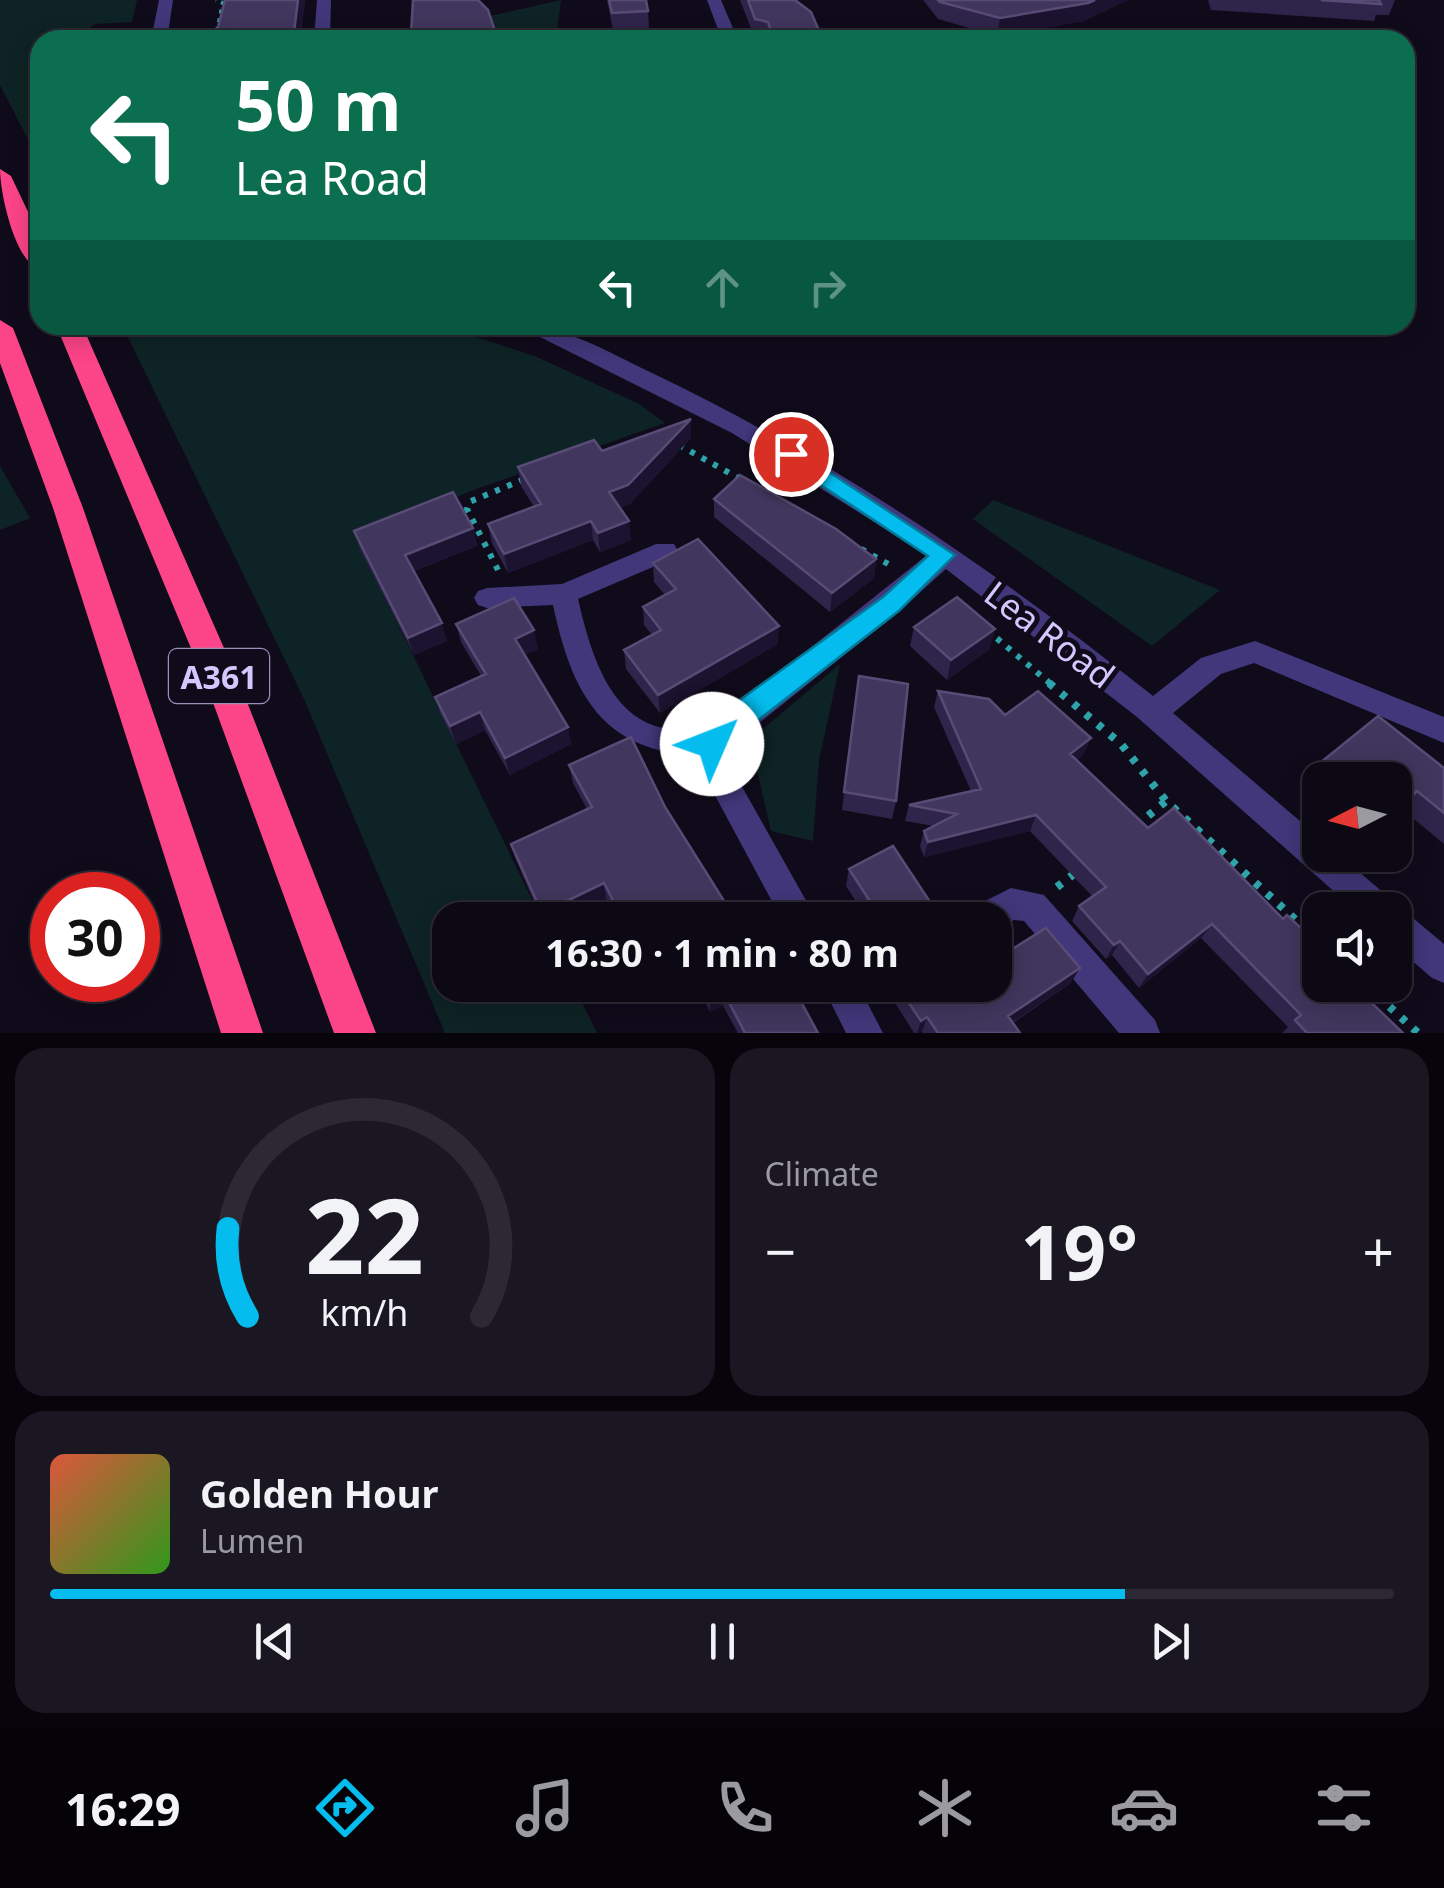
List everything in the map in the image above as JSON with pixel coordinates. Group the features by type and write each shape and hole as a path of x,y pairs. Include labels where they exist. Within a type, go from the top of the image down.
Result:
{"highway":[{"path":"0,176 30,240"},
{"name":"A361","path":"0,328 68,508 242,1033"},
{"name":"A361","path":"73,335 224,688 355,1033"}],"street":[{"path":"161,30 166,0"},
{"path":"322,30 324,0"},
{"path":"714,0 726,30"},
{"name":"Lea Road","path":"550,335 652,380 791,454 944,555 1068,644 1358,892"},
{"path":"495,596 564,594 665,551"},
{"path":"564,594 585,663 610,712 650,738 712,744 747,710 919,579 944,555"},
{"path":"1151,714 1208,664 1229,654 1255,652 1444,730"},
{"path":"712,744 722,779 790,902"},
{"path":"1012,904 1032,906 1142,1033"},
{"path":"1412,939 1444,966"},
{"path":"853,1002 865,1033"}],"path":[{"path":"216,0 223,3 218,30"},
{"path":"674,442 750,484"},
{"path":"495,596 499,572 467,509 470,502 483,495 532,476"},
{"path":"846,539 919,579"},
{"path":"977,622 1121,744 1166,801 1302,926"},
{"path":"1124,835 1166,801"},
{"path":"1032,906 1094,858"},
{"path":"1384,1002 1418,1033"}],"green space":[{"path":"0,0 137,0 132,22 95,24 86,30 30,30 30,144 0,85"},
{"path":"561,0 557,30 492,30 481,18"},
{"path":"127,335 470,335 537,357 639,404 665,423 476,489 356,538 533,902 432,902 432,1002 582,1002 597,1033 445,1033 304,699"},
{"path":"0,466 30,518 0,530"},
{"path":"993,500 1220,590 1152,646 973,519"},
{"path":"840,664 819,760 813,841 771,831 750,740"}],"building":[{"path":"225,0 298,0 294,30 217,30"},
{"path":"413,0 478,0 488,10 495,30 411,30"},
{"path":"609,0 646,0 648,11 612,13"},
{"path":"748,0 795,0 811,12 819,30 771,30 768,22 755,19"},
{"path":"938,0 1095,0 1000,18"},
{"path":"1321,0 1379,0 1381,4"},
{"path":"691,419 628,485 609,492 629,521 598,533 591,521 504,554 488,524 541,504 518,467 594,440 602,451"},
{"path":"740,475 836,529 876,559 832,593 714,499"},
{"path":"453,492 473,528 405,555 442,623 408,638 354,531"},
{"path":"698,539 779,626 658,695 624,650 661,630 643,607 676,589 653,563"},
{"path":"957,597 995,629 951,660 914,627"},
{"path":"514,598 534,630 515,639 568,727 505,758 480,712 450,726 435,697 486,674 456,624"},
{"path":"859,676 908,684 896,801 844,792"},
{"path":"938,691 989,699 1005,715 1038,691 1091,738 1070,754 1148,828 1174,808 1283,919 1287,915 1302,929 1302,1002 1371,1002 1403,1033 1307,1033 1295,1020 1301,1015 1212,924 1148,974 1120,941 1114,945 1079,906 1106,887 1036,815 928,842 924,831 957,814 909,805 981,789"},
{"path":"1378,716 1444,768 1444,813 1417,791 1412,796 1412,762 1321,762"},
{"path":"631,737 665,807 725,902 614,902 604,883 565,902 537,902 511,844 592,807 569,765"},
{"path":"893,846 930,902 870,902 849,869"},
{"path":"1046,928 1080,968 1008,1016 1020,1033 938,1033 927,1017 921,1021 908,1002 1012,1002 1012,949"},
{"path":"729,1002 801,1002 818,1033 745,1033"}],"route":[{"path":"712,744 747,710 892,604 944,555 791,454"}]}
